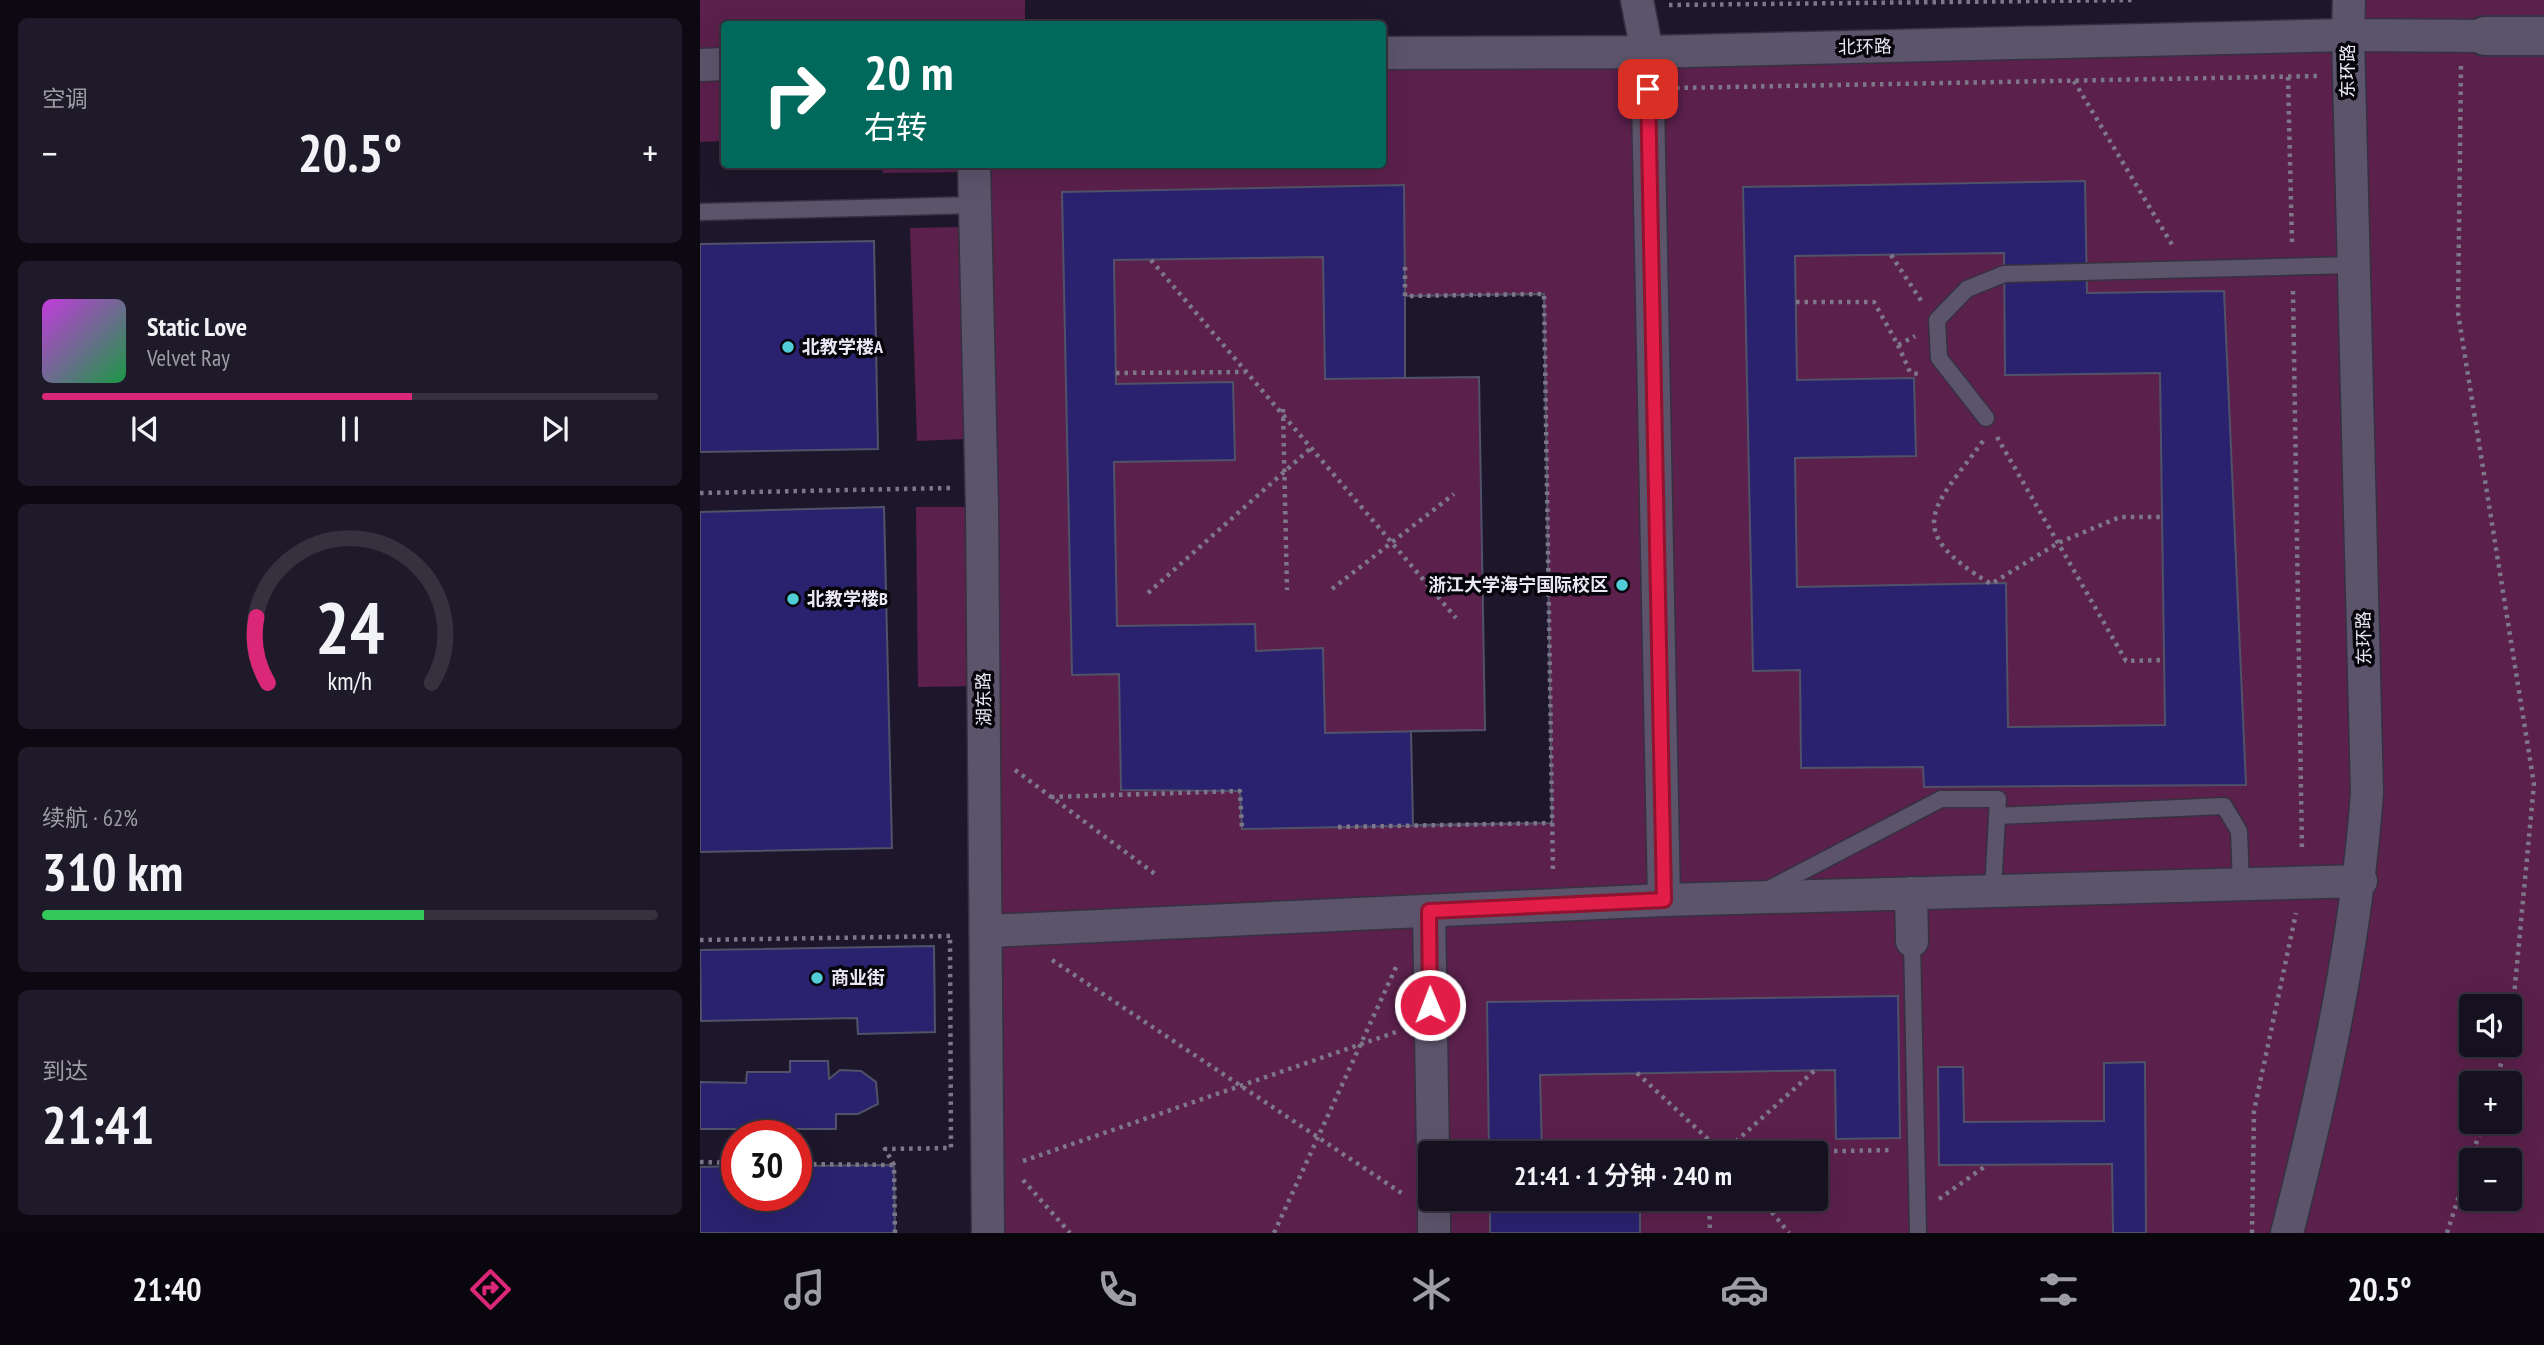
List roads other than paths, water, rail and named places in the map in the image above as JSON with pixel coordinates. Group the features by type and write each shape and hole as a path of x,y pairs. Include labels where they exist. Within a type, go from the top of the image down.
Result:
{"street":[{"name":"东环路","path":"2287,1233 2336,1024 2361,881 2367,793 2348,0"},
{"path":"1637,3 1647,52 1664,900"},
{"name":"北环路","path":"1386,53 1647,52 2348,35 2481,36"},
{"path":"2481,36 2544,36"},
{"path":"700,65 721,64"},
{"name":"湖东路","path":"974,168 988,931 988,1233"},
{"path":"988,931 1664,900 2361,881"},
{"path":"1910,893 1912,941"},
{"path":"1429,911 1433,1141"}],"lane":[{"path":"700,212 975,205"},
{"path":"1989,423 1939,358 1937,320 1968,289 2004,274 2353,265"},
{"path":"1754,897 1941,799 1998,799 1993,891"},
{"path":"1997,816 2224,806 2239,831 2241,884"},
{"path":"1912,941 1918,1233"}],"place":[{"name":"北教学楼A","path":"788,347"},
{"name":"浙江大学海宁国际校区","path":"1622,585"},
{"name":"北教学楼B","path":"793,599"},
{"name":"商业街","path":"817,978"}]}
